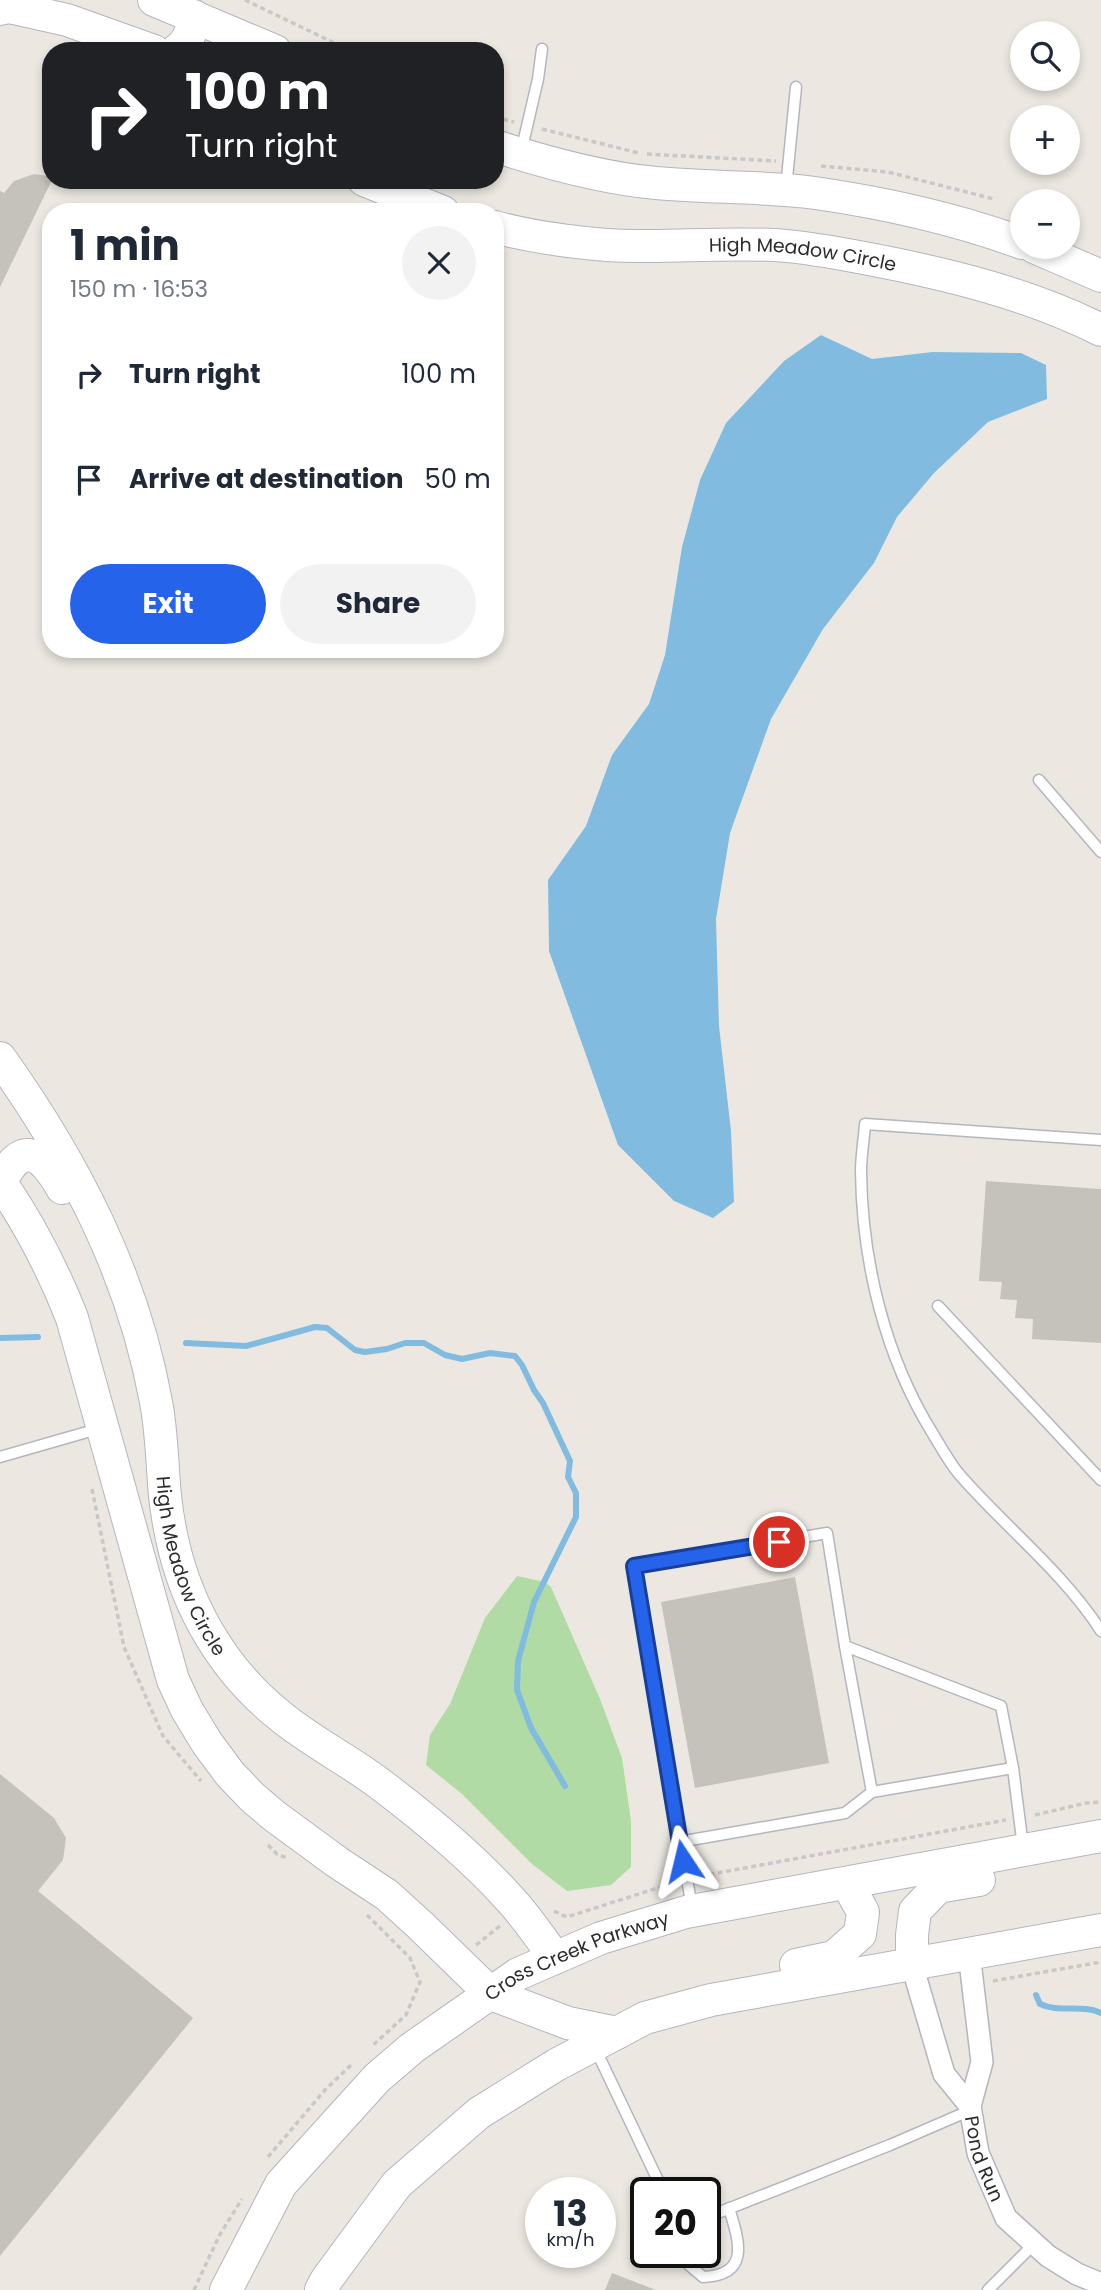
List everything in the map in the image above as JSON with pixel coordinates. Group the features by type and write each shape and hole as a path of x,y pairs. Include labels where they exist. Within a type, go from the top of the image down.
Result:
{"street":[{"path":"154,0 254,42"},
{"path":"0,9 9,6 67,20 129,42"},
{"path":"187,42 194,16"},
{"path":"0,24 74,42"},
{"path":"510,147 587,188 615,178 656,183 787,176 813,193 957,222 1010,239"},
{"path":"402,189 427,203"},
{"name":"High Meadow Circle","path":"504,228 635,246 777,245 820,250 953,277 1043,306 1101,330"},
{"path":"1062,259 1101,276"},
{"name":"High Meadow Circle","path":"0,1058 84,1191 121,1274 147,1358 157,1404 165,1496 177,1562 205,1626 226,1660 246,1685 280,1716 376,1781 440,1832 509,1897 555,1958"},
{"path":"147,1358 111,1293 76,1210 51,1168 39,1157 18,1158 9,1164 0,1182 24,1218 60,1285 84,1354 173,1680 206,1743 230,1774 273,1815 337,1862 375,1903 491,1994 605,2039"},
{"name":"Cross Creek Parkway","path":"226,2290 281,2185 377,2078 412,2048 518,1974 601,1938 693,1910 1101,1836"},
{"path":"912,1965 915,1911 938,1887 1101,1858"},
{"path":"676,2010 694,1986 834,1957 860,1934 863,1912 847,1883"},
{"path":"321,2290 397,2184 479,2113 556,2065 645,2018 711,2000 1101,1930"},
{"name":"Pond Run","path":"969,1953 982,2062 970,2108 978,2153 1006,2218 1048,2256 1077,2274 1101,2284"},
{"name":"Pond Run","path":"912,1965 944,2074 970,2108"}],"lane":[{"path":"510,147 538,79 542,49"},
{"path":"787,176 796,87"},
{"path":"1039,780 1101,852"},
{"path":"1101,1140 865,1124 861,1170 865,1235 876,1298 898,1367 918,1409 957,1472 1064,1582 1101,1631"},
{"path":"938,1306 1101,1480"},
{"path":"0,1457 104,1427"},
{"path":"693,1910 634,1566 827,1534 872,1793"},
{"path":"845,1646 1001,1706 1013,1768 1023,1850"},
{"path":"680,1842 845,1813 872,1793 1013,1768"},
{"path":"605,2039 658,2177"},
{"path":"721,2211 890,2145 970,2108"},
{"path":"692,2268 703,2277 723,2275 731,2269 738,2257 740,2246 729,2208"},
{"path":"988,2290 1034,2244"}],"path":[{"path":"245,0 332,42"},
{"path":"510,147 757,159 787,176 888,172 994,199"},
{"path":"91,1485 124,1647 163,1736 204,1784"},
{"path":"548,1908 566,1917 714,1872 1101,1802"},
{"path":"261,1838 277,1854 288,1859"},
{"path":"365,2052 406,2015 420,1982 410,1958 375,1903"},
{"path":"474,1946 506,1921"},
{"path":"973,1985 1101,1962"},
{"path":"263,2166 325,2090 355,2062"},
{"path":"194,2290 219,2236 248,2189"}],"green space":[{"path":"517,1576 545,1582 551,1587 600,1699 622,1758 631,1821 631,1867 611,1885 567,1891 532,1864 462,1794 426,1765 430,1735 450,1704 485,1618"}],"water":[{"path":"821,335 872,359 933,352 1021,353 1046,365 1047,399 988,422 934,473 897,517 874,563 823,629 771,719 730,833 716,919 719,1026 731,1131 734,1202 713,1218 674,1201 618,1145 549,951 548,880 586,826 612,755 649,704 665,655 682,547 700,480 726,423 784,361"}],"building":[{"path":"34,174 42,175 42,189 48,189 0,287 0,191 4,193 14,181"},
{"path":"986,1181 1101,1189 1101,1343 1032,1339 1033,1319 1015,1318 1017,1300 1000,1299 1002,1282 979,1281"},
{"path":"795,1577 829,1763 695,1788 661,1602"},
{"path":"0,1774 54,1818 66,1838 63,1860 38,1891 193,2018 0,2256"},
{"path":"612,2273 656,2290 605,2290"}],"waterway":[{"path":"186,1343 246,1346 315,1327 327,1328 355,1350 365,1352 405,1343 424,1343 445,1355 462,1359 490,1353 515,1356 543,1403 570,1461 568,1477 576,1493 576,1517 534,1602 518,1661 517,1690 531,1728 565,1786"},
{"path":"0,1338 38,1337"},
{"path":"1036,1995 1040,2004 1047,2007 1086,2009 1101,2013"}],"route":[{"path":"683,1861 634,1566 779,1542"}]}
